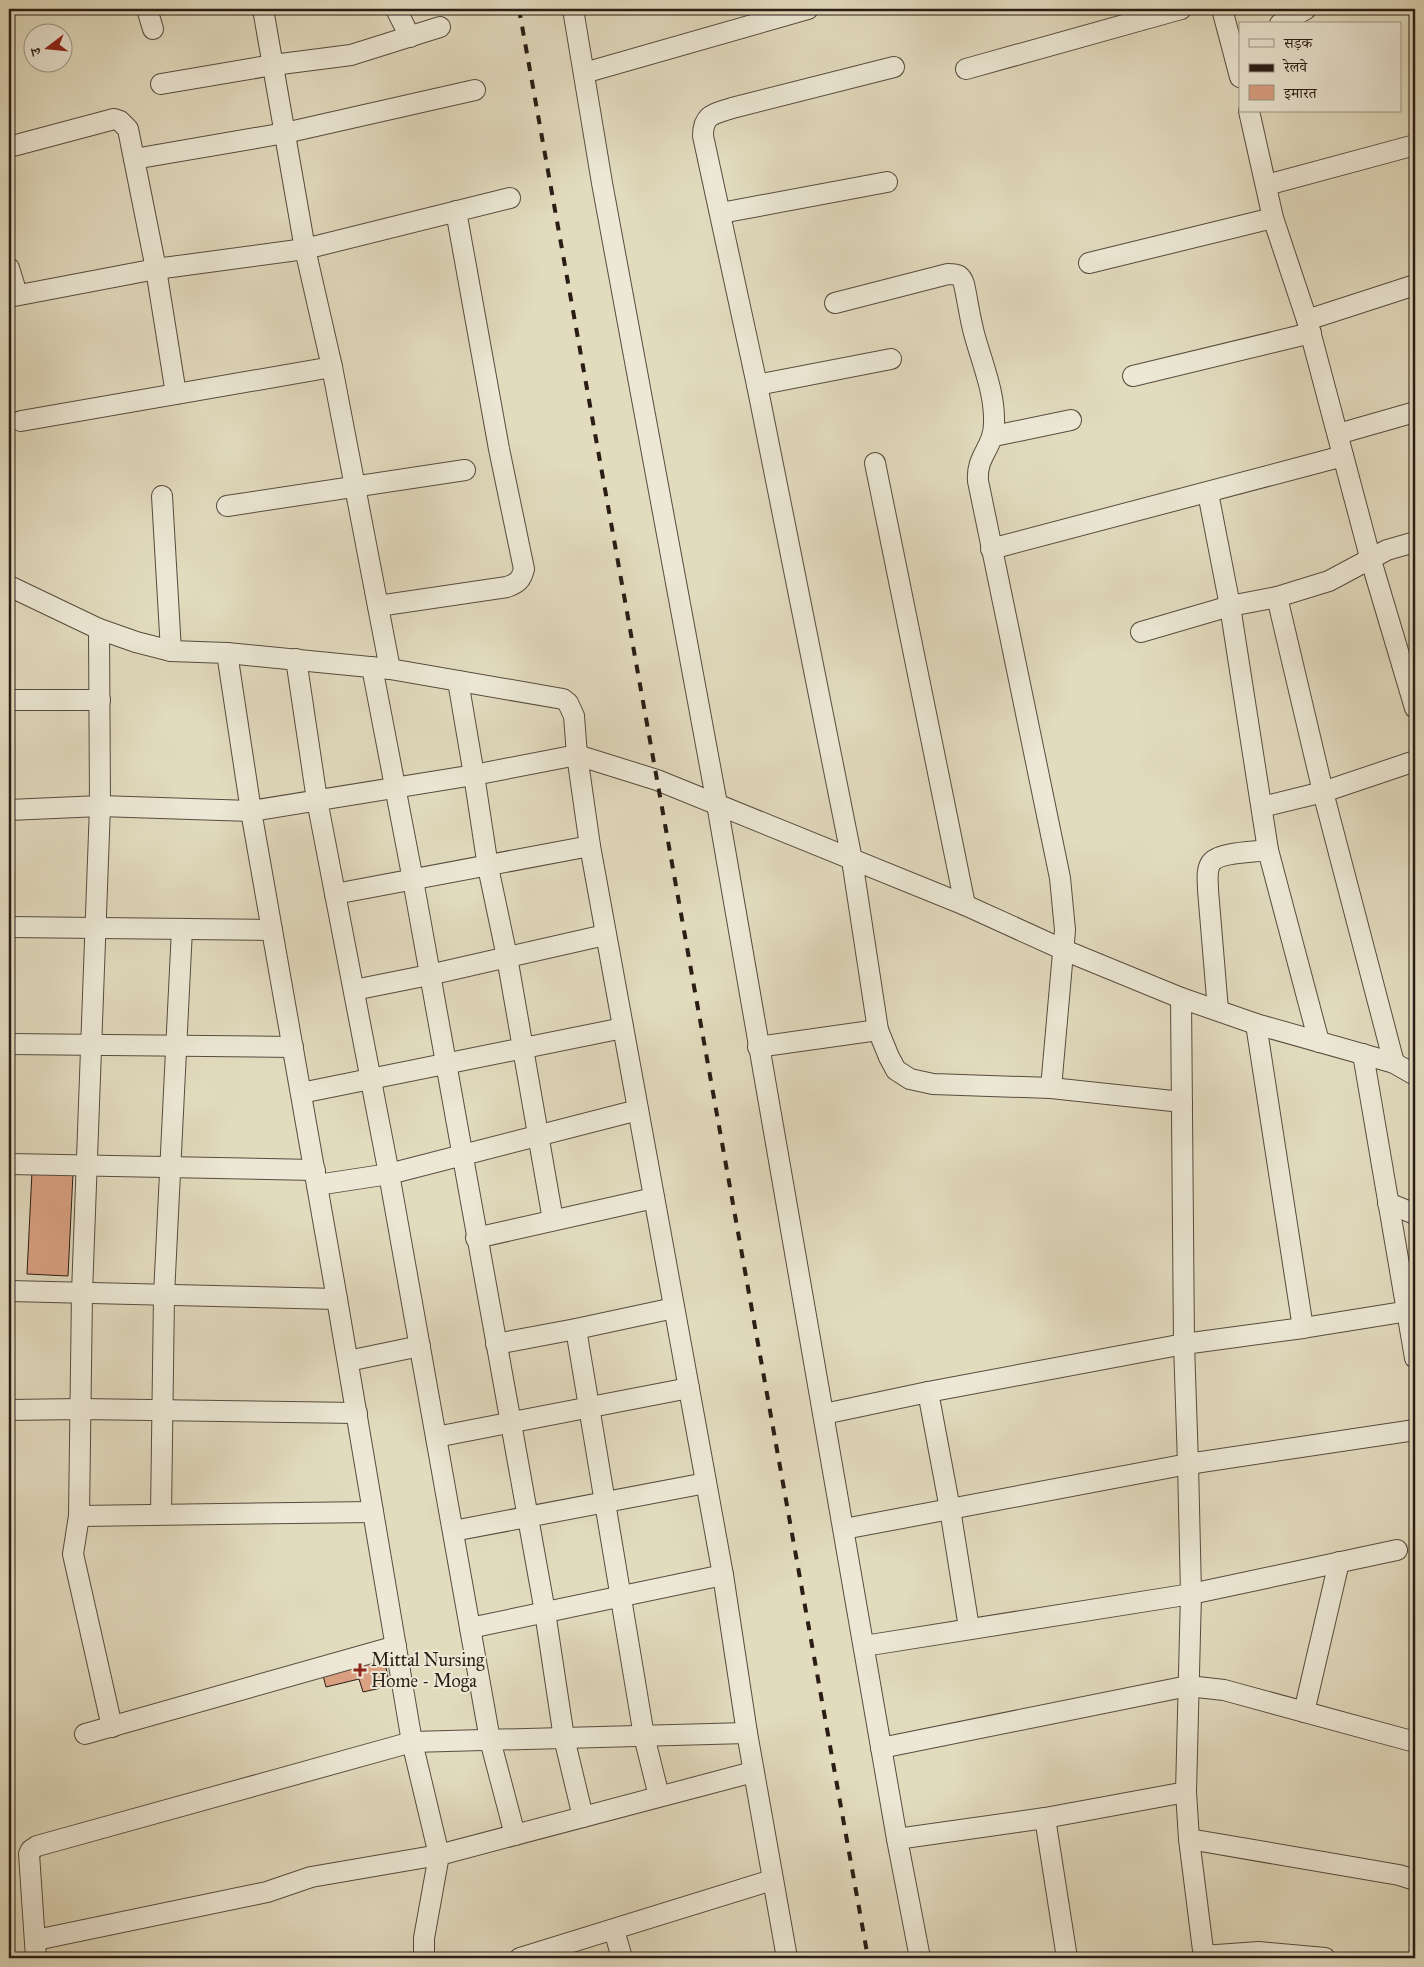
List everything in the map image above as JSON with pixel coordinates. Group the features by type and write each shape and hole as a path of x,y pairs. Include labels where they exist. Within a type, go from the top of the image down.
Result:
{"street":[{"path":"147,9 153,29"},
{"path":"263,9 305,249 332,367 378,606 381,668 395,788 544,1612 564,1738 583,1817"},
{"path":"396,9 410,36"},
{"path":"573,9 652,458 717,804 897,1839 920,1958"},
{"path":"584,73 808,9"},
{"path":"966,69 1181,9"},
{"path":"1222,9 1237,49 1239,68"},
{"path":"1283,22 1306,9"},
{"path":"161,84 273,65 352,55 440,27"},
{"path":"894,67 732,108 707,118 703,126 703,136 757,385 852,860 878,1030 888,1057 896,1070 910,1079 933,1084 1051,1088 1182,1102"},
{"path":"134,160 285,133 475,90"},
{"path":"1249,112 1273,218 1309,327 1370,558 1409,666 1415,708"},
{"path":"9,147 114,119 120,121 128,129 156,269 176,394"},
{"path":"1267,185 1415,145"},
{"path":"721,213 886,182"},
{"path":"9,268 13,296 156,269 305,249 510,198"},
{"path":"378,606 506,587 517,583 522,579 523,574 524,568 499,449 456,211"},
{"path":"1089,263 1273,218"},
{"path":"835,303 948,274 956,274 962,278 974,334 992,394 994,413 994,436 977,470 991,549 1060,878 1065,930 1051,1088"},
{"path":"1134,376 1309,327 1415,285"},
{"path":"757,385 891,359"},
{"path":"21,421 332,367"},
{"path":"1338,434 1415,412"},
{"path":"994,436 1072,420"},
{"path":"991,549 1343,456"},
{"path":"875,463 965,905"},
{"path":"227,506 465,470"},
{"path":"1208,493 1230,606 1268,850 1319,1042"},
{"path":"162,496 171,651"},
{"path":"1141,632 1230,606 1277,597 1329,581 1387,550 1415,542"},
{"path":"9,584 98,629 171,651 227,652 381,668 563,699 568,703 574,716 576,755 605,935 723,1575 753,1772 787,1958"},
{"path":"1277,597 1323,792 1394,1064"},
{"path":"98,629 100,806 82,1293 79,1516 73,1554 112,1727"},
{"path":"227,652 251,811 357,1413 412,1742 439,1855 424,1938 424,1958"},
{"path":"296,659 317,800 389,1174 490,1740 515,1835"},
{"path":"458,681 488,867 507,957 554,1220"},
{"path":"9,700 100,700"},
{"path":"9,810 100,806 251,811 474,775 576,755 657,780 717,804 965,905 1064,950 1181,998 1256,1024 1394,1064 1415,1075"},
{"path":"1262,807 1323,792 1415,761"},
{"path":"335,894 488,867 590,846"},
{"path":"1218,1010 1208,890 1208,873 1211,863 1217,858 1227,855 1268,850"},
{"path":"9,927 272,930"},
{"path":"161,1514 164,1295 182,929"},
{"path":"354,990 605,935"},
{"path":"1181,998 1184,1344 1190,1594 1186,1792 1189,1839 1203,1957 1259,1952 1325,1958"},
{"path":"1256,1024 1303,1328"},
{"path":"301,1093 623,1028"},
{"path":"758,1047 878,1030"},
{"path":"9,1044 293,1047"},
{"path":"1363,1054 1388,1202 1411,1311 1415,1358"},
{"path":"9,1164 171,1167 316,1178 389,1174 638,1110"},
{"path":"476,1238 654,1198"},
{"path":"1388,1202 1415,1214"},
{"path":"9,1291 337,1299"},
{"path":"496,1344 576,1330 674,1308"},
{"path":"824,1414 928,1392 1184,1344 1411,1311"},
{"path":"576,1330 644,1736 659,1796"},
{"path":"348,1361 420,1346"},
{"path":"436,1437 689,1388"},
{"path":"928,1392 950,1509 969,1628"},
{"path":"9,1410 80,1409 357,1413"},
{"path":"844,1529 1188,1464 1415,1430"},
{"path":"453,1531 706,1483"},
{"path":"79,1516 373,1512"},
{"path":"864,1646 1190,1594 1397,1550"},
{"path":"1304,1712 1339,1562"},
{"path":"470,1628 723,1575"},
{"path":"85,1734 396,1646"},
{"path":"882,1748 1188,1686 1224,1690 1415,1742"},
{"path":"747,1733 412,1742 36,1846 29,1854 36,1949 267,1892 311,1877 439,1855 753,1772"},
{"path":"897,1839 1045,1818 1186,1792"},
{"path":"1045,1818 1067,1958"},
{"path":"1189,1839 1415,1880"},
{"path":"520,1958 772,1880"},
{"path":"614,1930 622,1958"}],"building":[{"path":"32,1171 73,1173 68,1276 27,1274"},
{"path":"383,1654 390,1686 363,1692 359,1679 326,1687 321,1668"}],"railway":[{"path":"519,9 868,1958"}],"place":[{"name":"Mittal Nursing Home - Moga","path":"360,1670"}]}
